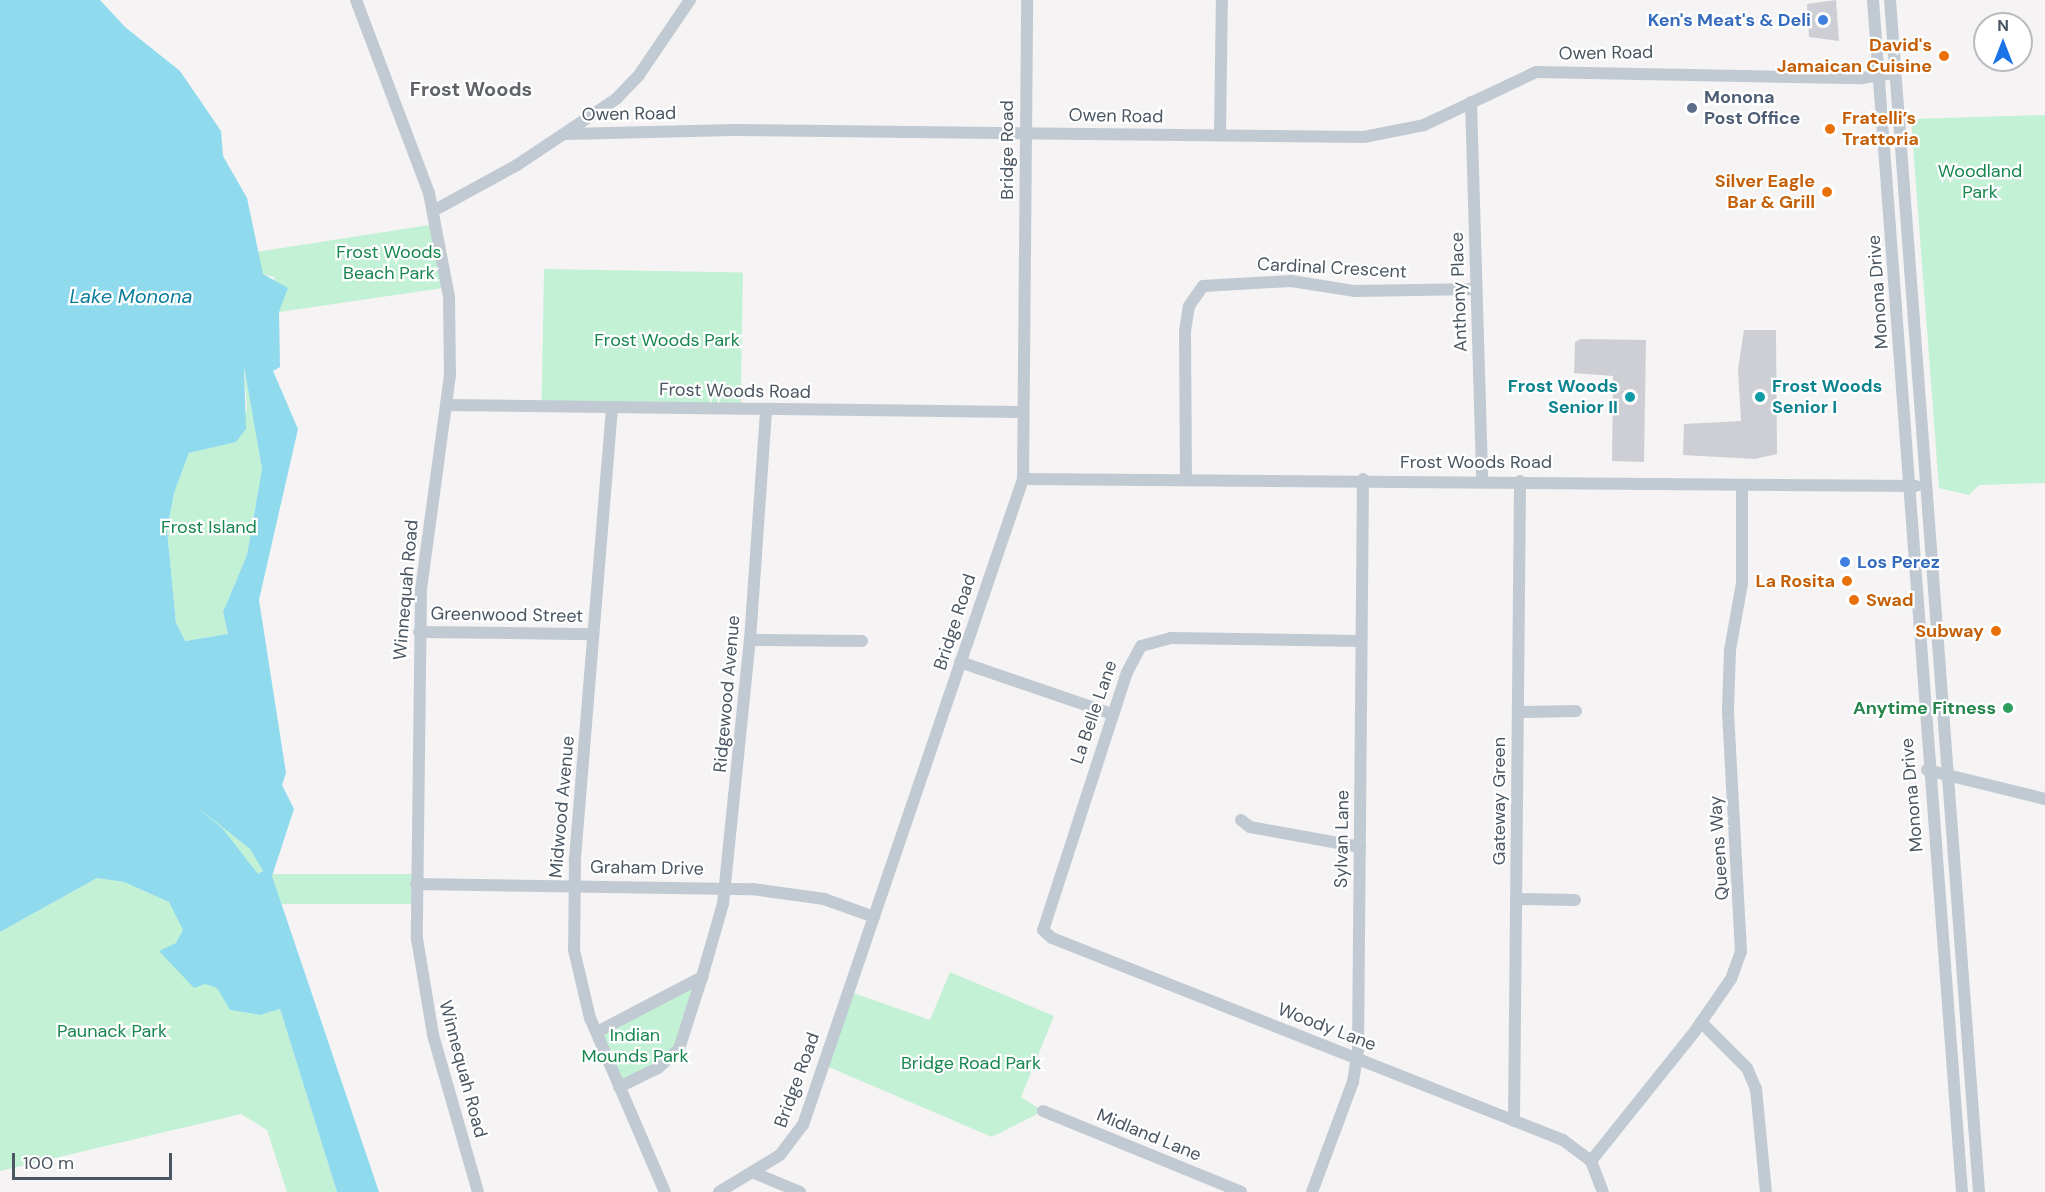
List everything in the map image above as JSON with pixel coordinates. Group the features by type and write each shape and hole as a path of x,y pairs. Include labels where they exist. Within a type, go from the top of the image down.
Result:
{"street":[{"name":"Winnequah Road","path":"356,0 433,211 449,297 446,405 422,571 416,884 423,992 478,1192"},
{"path":"566,134 616,99 639,75 690,0"},
{"name":"Bridge Road","path":"719,1192 790,1147 803,1125 1023,479 1027,0"},
{"path":"1220,135 1222,0"},
{"name":"Monona Drive","path":"1873,0 1876,74 1910,486 1927,770 1962,1192"},
{"name":"Monona Drive","path":"1890,0 1928,486 1978,1192"},
{"name":"Owen Road","path":"433,211 566,134 603,131 1384,135 1424,125 1536,72 1895,73"},
{"path":"603,131 616,99"},
{"name":"Anthony Place","path":"1471,102 1482,481"},
{"name":"Cardinal Crescent","path":"1186,478 1185,331 1189,306 1203,286 1292,281 1354,291 1476,289"},
{"name":"Frost Woods Road","path":"446,405 1023,412"},
{"name":"Midwood Avenue","path":"612,408 574,885 574,950 597,1032 665,1192"},
{"name":"Ridgewood Avenue","path":"619,1087 658,1068 680,1049 728,887 750,640 766,410"},
{"name":"Frost Woods Road","path":"1023,479 1362,479 1928,486"},
{"name":"Sylvan Lane","path":"1312,1192 1357,1058 1362,479"},
{"name":"Gateway Green","path":"1514,1121 1520,481"},
{"name":"Queens Way","path":"1591,1161 1701,1022 1731,979 1743,942 1728,710 1730,650 1743,571 1742,485"},
{"name":"Greenwood Street","path":"420,632 593,634"},
{"path":"750,640 862,641"},
{"name":"La Belle Lane","path":"1046,933 1045,915 1133,655 1150,642 1361,642"},
{"path":"960,662 1112,714"},
{"path":"1518,712 1576,711"},
{"path":"1927,770 1948,773 2045,799"},
{"path":"1241,820 1250,827 1360,847"},
{"name":"Graham Drive","path":"416,884 728,887 813,897 874,917"},
{"path":"1517,899 1575,900"},
{"name":"Woody Lane","path":"1046,933 1563,1140 1591,1161"},
{"path":"597,1032 702,977"},
{"path":"1701,1022 1747,1068 1756,1089 1766,1192"},
{"name":"Midland Lane","path":"1043,1111 1241,1192"},
{"path":"1591,1161 1603,1192"},
{"path":"752,1172 800,1192"}],"green space":[{"name":"Woodland Park","path":"2045,115 2045,483 1979,485 1969,495 1939,488 1911,119"},
{"name":"Frost Woods Beach Park","path":"436,224 443,288 279,312 281,296 274,277 263,274 256,252"},
{"name":"Frost Woods Park","path":"544,269 743,272 741,411 542,408"},
{"name":"Frost Island","path":"244,365 262,469 247,555 223,612 228,634 184,641 176,623 167,530 174,493 189,453 236,442 247,409"},
{"path":"185,797 250,849 263,871 258,875"},
{"path":"272,874 416,874 416,904 272,904"},
{"name":"Paunack Park","path":"97,878 124,882 169,902 230,1010 260,1015 280,1009 337,1192 287,1192 267,1130 241,1114 0,1171 0,932"},
{"name":"Bridge Road Park","path":"950,972 1054,1016 1021,1097 1043,1111 992,1137 824,1065 848,991 930,1020"},
{"name":"Indian Mounds Park","path":"702,977 679,1049 619,1087 597,1032"}],"water":[{"name":"Lake Monona","path":"0,0 100,0 125,27 180,71 221,131 223,156 247,198 263,274 288,288 279,312 280,367 273,371 298,429 259,600 286,773 282,785 294,809 272,876 379,1192 337,1192 280,1009 260,1015 230,1010 217,988 205,984 194,988 159,951 176,943 183,930 169,902 124,882 97,878 0,932","holes":["244,366 262,469 247,555 223,612 228,634 185,641 176,623 167,530 174,493 189,453 236,442 246,429","192,803 250,849 263,871 258,874 223,829"]}],"building":[{"name":"Ken's Meat's & Deli","path":"1836,0 1839,41 1809,37 1807,4"},
{"name":"Frost Woods Senior I","path":"1744,330 1776,330 1777,454 1755,459 1683,455 1684,424 1741,421 1738,369"},
{"name":"Frost Woods Senior II","path":"1581,339 1646,340 1644,462 1612,461 1613,376 1574,373 1575,342"}],"place":[{"name":"Ken's Meat's & Deli","path":"1823,20"},
{"name":"David's Jamaican Cuisine","path":"1944,56"},
{"name":"Monona Post Office","path":"1692,108"},
{"name":"Fratelli’s Trattoria","path":"1830,129"},
{"name":"Silver Eagle Bar & Grill","path":"1827,192"},
{"name":"Frost Woods Senior II","path":"1630,397"},
{"name":"Frost Woods Senior I","path":"1760,397"},
{"name":"Los Perez","path":"1845,562"},
{"name":"La Rosita","path":"1847,581"},
{"name":"Swad","path":"1854,600"},
{"name":"Subway","path":"1996,631"},
{"name":"Anytime Fitness","path":"2008,708"}],"district":[{"name":"Frost Woods","path":"471,89"}]}
